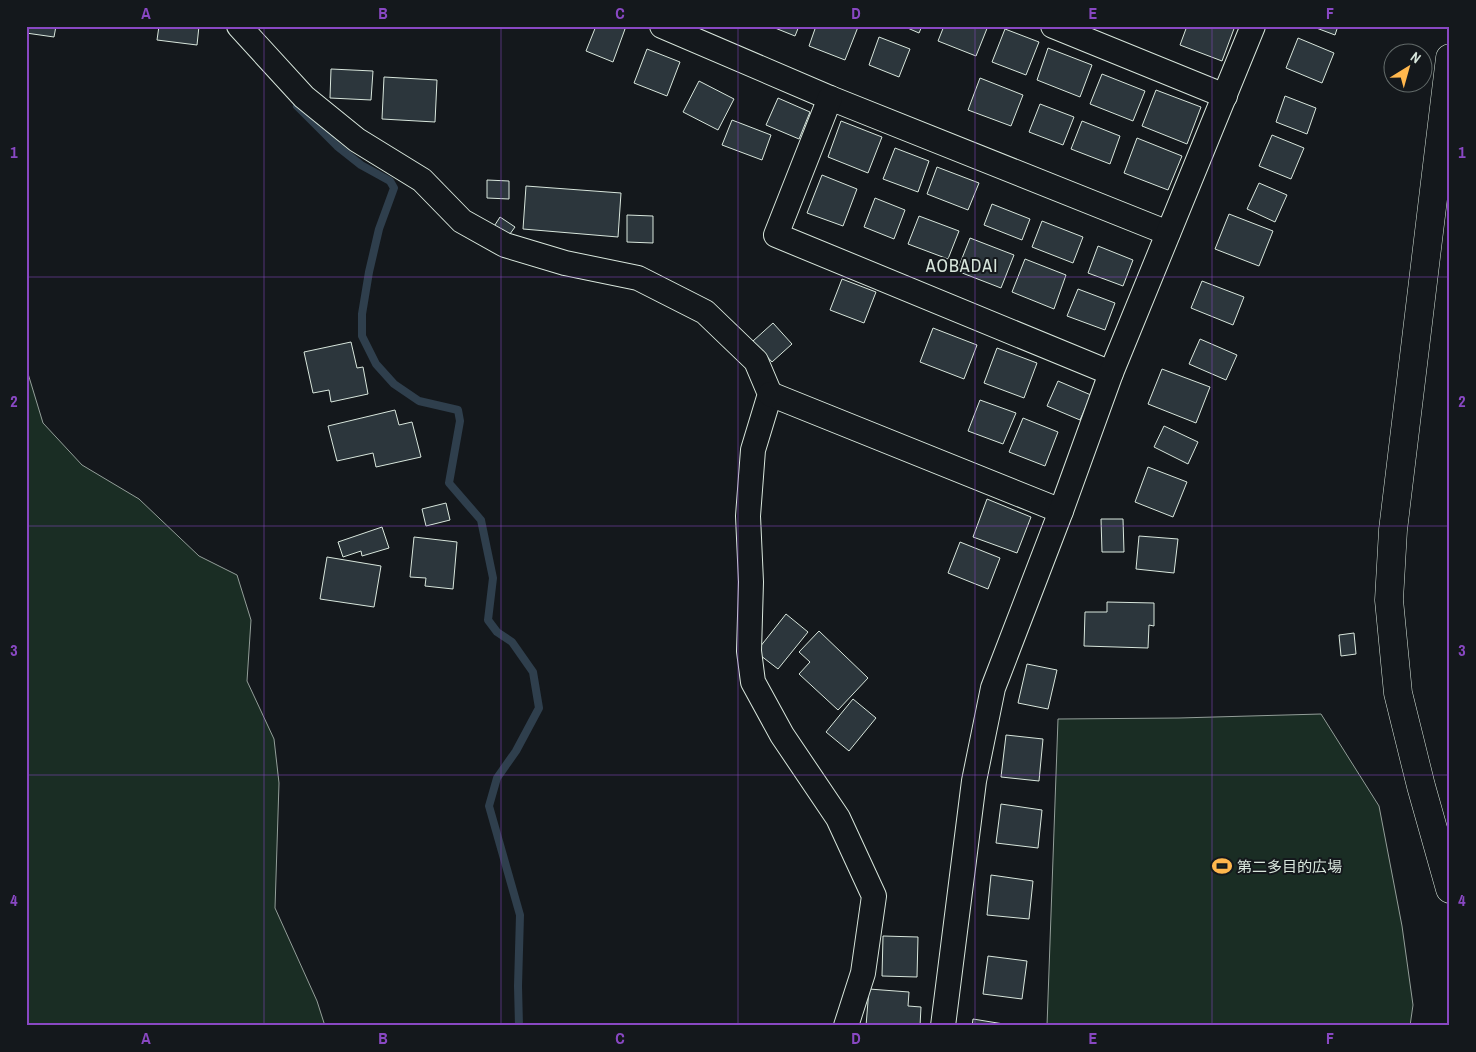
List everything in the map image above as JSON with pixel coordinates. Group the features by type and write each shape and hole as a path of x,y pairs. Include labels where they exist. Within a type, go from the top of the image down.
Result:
{"street":[{"path":"239,26 304,97 357,140 422,180 462,221 505,245 565,263 638,278 705,312 756,361 770,394 753,450 748,516 750,582 749,651 753,682 782,735 838,818 874,896 863,973 846,1026"},
{"path":"1053,26 1225,96"},
{"path":"943,1026 974,781 993,688 1061,511 1111,373 1252,26"},
{"path":"672,28 830,98 1168,234"},
{"path":"1450,58 1393,530 1389,600 1398,693 1421,786 1450,889"},
{"path":"830,98 776,235 1111,373"},
{"path":"770,394 1061,511"}],"green space":[{"path":"26,367 43,423 82,465 139,499 199,556 237,575 251,620 247,681 274,739 279,783 275,908 317,1001 325,1026 26,1026"},
{"name":"第二多目的広場","path":"1321,714 1379,806 1402,926 1413,1005 1410,1026 1047,1026 1058,719"}],"building":[{"path":"26,26 56,26 54,37 26,33"},
{"path":"159,26 199,26 197,45 157,40"},
{"path":"596,26 617,26 625,29 613,62 586,51"},
{"path":"770,26 799,26 795,36"},
{"path":"816,26 858,27 845,60 809,46"},
{"path":"903,26 922,26 919,33"},
{"path":"944,26 988,26 976,56 938,41"},
{"path":"1187,26 1235,26 1222,61 1180,45"},
{"path":"1311,26 1338,26 1335,35"},
{"path":"1005,29 1039,42 1026,75 992,62"},
{"path":"879,37 910,49 899,77 869,65"},
{"path":"1298,38 1334,53 1322,83 1286,68"},
{"path":"1048,48 1092,65 1080,97 1037,80"},
{"path":"647,49 680,62 667,96 634,83"},
{"path":"331,69 373,71 371,100 330,98"},
{"path":"1102,74 1145,91 1133,121 1090,104"},
{"path":"384,77 437,80 435,122 382,119"},
{"path":"980,78 1023,95 1011,126 968,110"},
{"path":"699,81 734,99 718,130 683,112"},
{"path":"1156,90 1201,107 1187,144 1142,126"},
{"path":"1285,96 1316,108 1307,134 1276,122"},
{"path":"778,98 810,112 799,139 766,125"},
{"path":"1040,104 1074,117 1063,145 1029,132"},
{"path":"732,120 771,135 762,160 722,145"},
{"path":"841,121 882,137 868,173 828,157"},
{"path":"1082,121 1120,136 1110,164 1071,149"},
{"path":"1272,135 1304,148 1291,179 1259,166"},
{"path":"1137,138 1182,156 1168,190 1124,173"},
{"path":"895,148 929,161 918,192 883,179"},
{"path":"937,167 979,183 968,210 927,194"},
{"path":"822,175 857,189 843,226 807,213"},
{"path":"487,180 509,181 509,199 487,198"},
{"path":"1259,183 1287,195 1275,222 1247,209"},
{"path":"526,186 621,193 618,237 523,229"},
{"path":"875,198 905,210 894,239 864,227"},
{"path":"992,204 1030,219 1022,240 984,225"},
{"path":"1229,214 1273,231 1259,266 1215,249"},
{"path":"627,215 653,216 653,243 627,242"},
{"path":"919,216 959,231 948,259 908,244"},
{"path":"500,217 515,227 507,238 493,228"},
{"path":"1042,221 1083,237 1073,263 1032,247"},
{"path":"970,238 1014,255 1001,288 957,271"},
{"path":"1098,246 1133,260 1123,286 1088,273"},
{"path":"1025,259 1066,275 1054,309 1012,292"},
{"path":"842,279 876,292 864,323 830,310"},
{"path":"1202,281 1244,297 1233,325 1191,308"},
{"path":"1078,289 1115,303 1105,330 1067,316"},
{"path":"773,323 792,344 772,362 753,341"},
{"path":"933,328 977,345 964,379 920,362"},
{"path":"1200,339 1237,355 1226,380 1189,364"},
{"path":"351,342 357,368 363,367 368,394 331,402 329,390 313,393 304,352"},
{"path":"997,348 1037,363 1024,398 984,383"},
{"path":"1162,369 1210,387 1196,423 1148,404"},
{"path":"1058,381 1091,395 1080,420 1047,406"},
{"path":"980,400 1016,413 1003,444 968,431"},
{"path":"395,410 399,425 412,422 421,457 376,467 373,453 337,461 328,426"},
{"path":"1023,418 1058,432 1045,466 1009,452"},
{"path":"1164,426 1198,442 1188,464 1154,447"},
{"path":"1148,467 1187,482 1173,517 1135,502"},
{"path":"987,499 1031,517 1017,553 973,537"},
{"path":"446,503 450,520 426,526 422,509"},
{"path":"1101,519 1123,519 1124,552 1102,552"},
{"path":"382,527 389,548 362,556 361,551 343,557 338,542"},
{"path":"1139,536 1178,539 1174,573 1136,569"},
{"path":"414,537 457,542 453,589 425,586 426,578 410,577"},
{"path":"960,542 1000,558 988,589 948,573"},
{"path":"327,557 381,566 374,607 320,599"},
{"path":"1107,602 1154,603 1154,626 1149,625 1148,648 1084,646 1085,612 1107,612"},
{"path":"786,614 808,632 778,669 756,652"},
{"path":"819,631 868,678 838,710 799,674 810,662 799,652"},
{"path":"1354,633 1356,654 1341,656 1339,635"},
{"path":"1027,664 1057,670 1048,709 1018,703"},
{"path":"853,699 876,718 849,751 826,732"},
{"path":"1006,735 1043,739 1039,781 1001,777"},
{"path":"1001,804 1042,810 1038,848 996,843"},
{"path":"991,875 1033,881 1029,919 987,915"},
{"path":"883,936 918,937 917,977 882,976"},
{"path":"988,956 1027,961 1022,999 983,994"},
{"path":"869,989 909,992 908,1006 921,1007 920,1026 866,1026"},
{"path":"973,1019 1016,1026 972,1026"}],"waterway":[{"path":"297,106 337,146 361,165 390,181 394,188 379,229 369,272 362,314 362,336 376,364 394,384 419,401 458,410 460,421 449,483 481,520 493,578 488,620 497,632 512,642 533,672 539,708 516,751 497,778 489,806 520,915 519,1026"}],"place":[{"name":"第二多目的広場","path":"1222,866"}],"district":[{"name":"AOBADAI","path":"962,265"}]}
